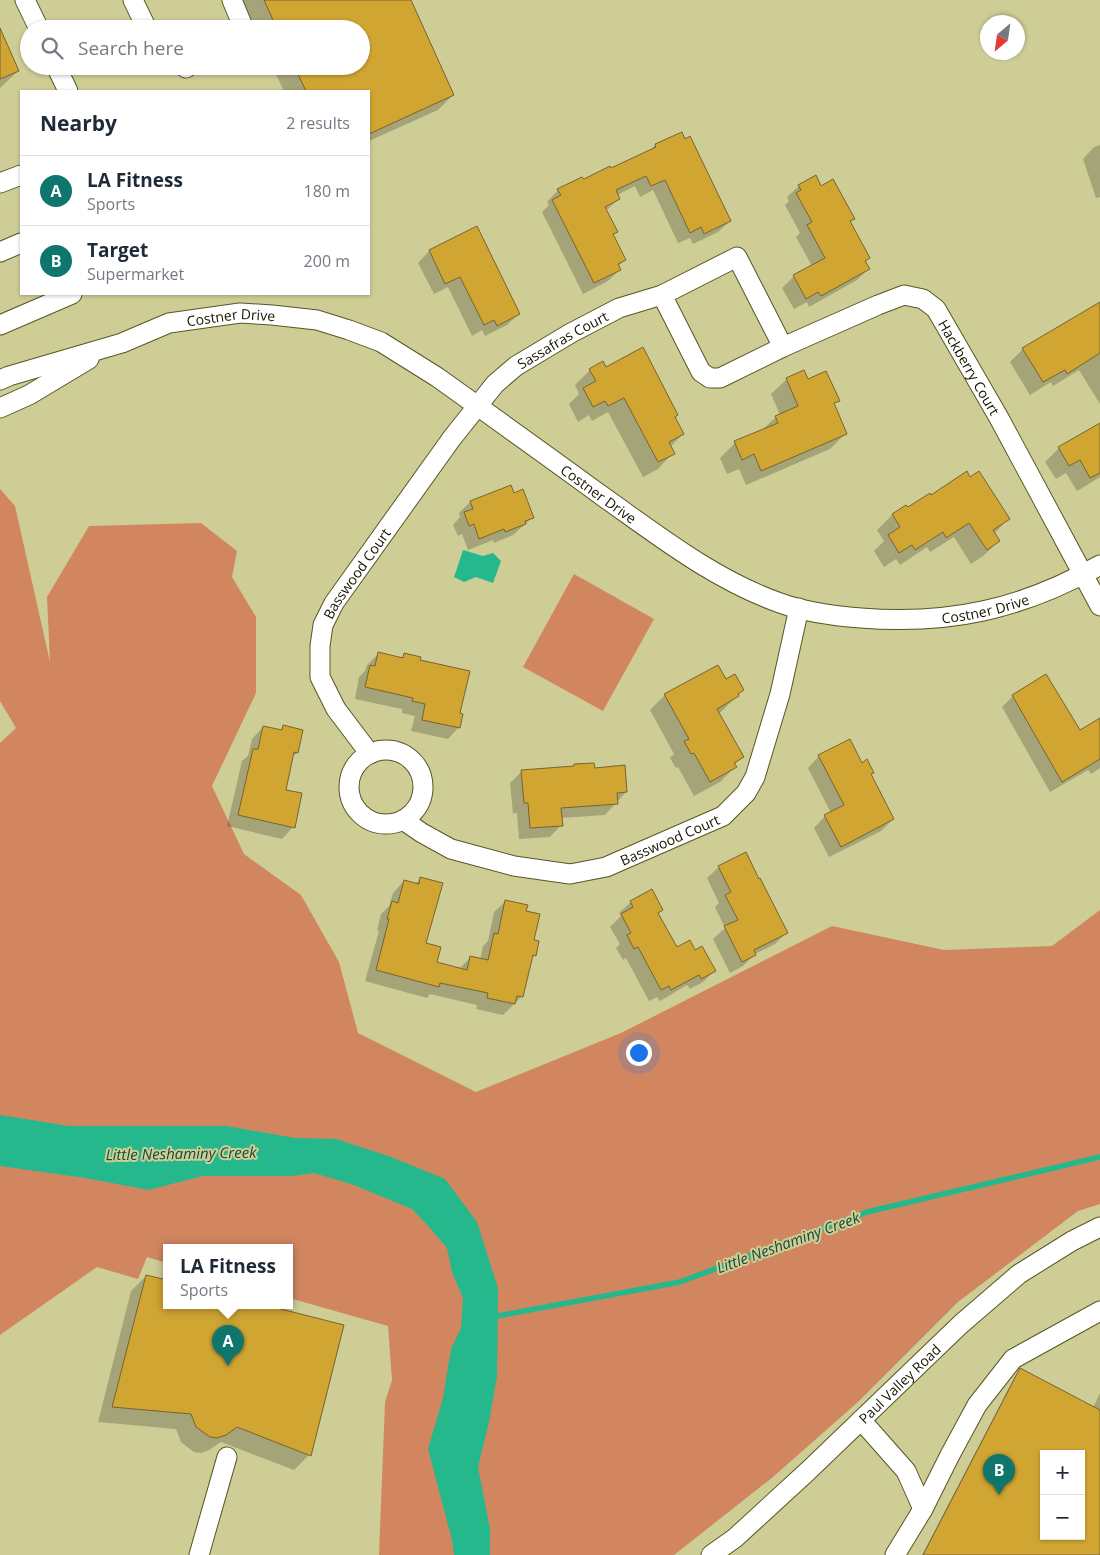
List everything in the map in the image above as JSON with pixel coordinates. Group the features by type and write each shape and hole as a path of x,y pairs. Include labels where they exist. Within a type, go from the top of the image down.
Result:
{"street":[{"path":"25,0 34,20"},
{"path":"133,0 143,20"},
{"path":"232,0 240,20"},
{"path":"60,75 68,90"},
{"path":"0,183 20,175"},
{"path":"0,252 20,243"},
{"name":"Sassafras Court","path":"477,406 495,384 516,366 562,337 619,308 662,295 737,257 783,348"},
{"path":"1,323 70,295"},
{"path":"662,295 701,372 710,378 720,378 783,348"},
{"name":"Hackberry Court","path":"783,348 904,295 924,299 936,309 999,418 1100,606"},
{"name":"Costner Drive","path":"0,380 112,346 169,324 240,313 317,320 381,342 423,368 679,551 741,586 780,603 848,617 882,620 929,620 990,610 1012,604 1034,596 1100,565"},
{"name":"Costner Drive","path":"0,408 29,395 112,346"},
{"name":"Basswood Court","path":"370,754 336,709 320,677 320,646 324,625 334,603 477,406"},
{"name":"Basswood Court","path":"403,820 422,834 451,849 514,866 570,874 606,867 724,816 746,793 755,777 780,694 799,608"},
{"path":"386,750 402,754 415,764 422,778 423,795 416,810 403,820 387,824 370,821 357,811 350,796 350,779 357,764 370,754 386,750"},
{"name":"Paul Valley Road","path":"711,1555 736,1538 961,1324 1019,1274 1072,1241 1100,1227"},
{"path":"895,1555 923,1509 978,1405 1013,1359 1100,1311"},
{"path":"861,1420 906,1471 923,1509"},
{"path":"199,1555 228,1457"}],"shaded area":[{"path":"0,489 15,506 50,662 47,597 89,526 201,523 237,551 232,577 256,617 256,693 212,786 244,854 301,895 339,962 358,1033 476,1092 621,1033 832,926 944,950 1052,946 1100,910 1100,1204 1078,1211 958,1302 858,1402 773,1477 674,1555 379,1555 385,1402 392,1380 388,1326 293,1299 293,1244 163,1244 163,1262 147,1257 138,1279 97,1267 0,1335 0,743 16,728 0,701"},
{"path":"574,574 654,619 603,711 523,667"}],"water":[{"path":"463,550 483,556 493,553 501,561 493,583 476,577 464,582 454,577"},
{"path":"0,1115 69,1126 226,1126 295,1138 336,1139 391,1157 445,1179 477,1222 498,1288 497,1376 489,1422 478,1467 490,1529 490,1555 454,1555 452,1540 428,1449 443,1398 451,1349 461,1328 463,1298 452,1272 447,1248 412,1209 354,1185 314,1173 293,1176 202,1176 149,1190 85,1178 0,1166"}],"building":[{"path":"264,0 411,0 454,95 370,134 370,90 306,90 298,75 370,75 370,20 273,20"},
{"path":"0,28 19,71 0,79"},
{"path":"682,132 685,139 690,136 731,221 704,234 701,227 690,233 665,180 651,186 646,176 616,190 620,199 605,207 618,232 613,234 626,260 618,264 621,270 594,283 552,200 561,195 557,189 582,177 584,179 610,166 611,168 656,147 655,144"},
{"path":"816,175 821,186 833,179 855,219 850,221 870,258 865,261 870,269 821,296 818,292 806,299 793,275 825,258 807,225 812,222 796,193 801,190 798,185"},
{"path":"477,226 520,314 497,326 494,320 484,325 460,277 445,284 429,250"},
{"path":"1100,302 1100,353 1067,374 1065,370 1043,382 1022,348"},
{"path":"643,347 678,415 675,417 684,434 669,442 675,454 658,462 624,398 608,406 605,401 593,407 583,388 596,381 589,369 603,361 606,367"},
{"path":"804,370 808,379 826,371 840,401 834,403 847,434 761,471 754,454 742,460 734,441 778,423 775,416 798,406 786,378"},
{"path":"1100,423 1100,473 1090,478 1080,460 1069,466 1058,447"},
{"path":"967,471 970,477 979,471 1010,519 993,530 1000,541 987,550 969,523 946,538 943,532 915,550 912,545 899,553 888,535 900,527 892,514 906,505 908,507 930,493 931,495"},
{"path":"511,485 514,493 523,489 534,518 525,521 526,524 505,532 504,529 479,539 474,524 469,526 464,512 473,509 470,501"},
{"path":"378,652 403,658 404,653 421,657 420,660 470,671 460,713 463,714 460,728 422,720 425,704 412,701 413,698 365,687 370,665 375,666"},
{"path":"718,665 726,679 735,674 744,690 738,694 739,696 717,709 744,757 734,763 737,767 710,782 694,753 691,754 684,741 689,739 664,694"},
{"path":"1046,674 1080,730 1100,718 1100,759 1062,782 1012,695"},
{"path":"283,725 303,730 298,753 294,752 286,790 302,793 295,828 238,815 253,749 258,749 263,726 282,730"},
{"path":"850,739 862,763 867,759 874,773 871,774 894,819 841,847 824,815 844,805 818,755"},
{"path":"594,763 595,768 625,765 627,792 617,793 618,804 561,808 563,826 530,828 528,803 524,803 521,770"},
{"path":"746,852 788,933 754,950 756,955 742,962 724,926 738,920 725,895 731,892 718,866"},
{"path":"420,877 443,883 426,943 441,947 437,962 467,970 470,956 488,960 494,933 498,934 505,900 528,905 526,911 540,914 534,940 539,941 536,956 533,955 523,997 517,996 515,1004 487,998 488,993 440,983 439,987 376,970 392,901 398,903 404,880 419,884"},
{"path":"652,889 663,910 658,913 677,947 690,940 695,950 702,946 716,971 701,979 699,975 671,990 669,986 661,990 638,947 634,949 627,935 631,933 621,914 633,907 630,901"},
{"path":"146,1275 163,1279 163,1309 281,1309 344,1325 311,1456 237,1427 226,1435 217,1438 210,1437 196,1427 191,1414 112,1407"},
{"path":"1020,1368 1100,1410 1100,1555 923,1555"}],"waterway":[{"name":"Little Neshaminy Creek","path":"492,1317 680,1282 867,1212 1100,1157"}],"place":[{"name":"LA Fitness","path":"228,1366"},
{"name":"Target","path":"999,1495"}]}
